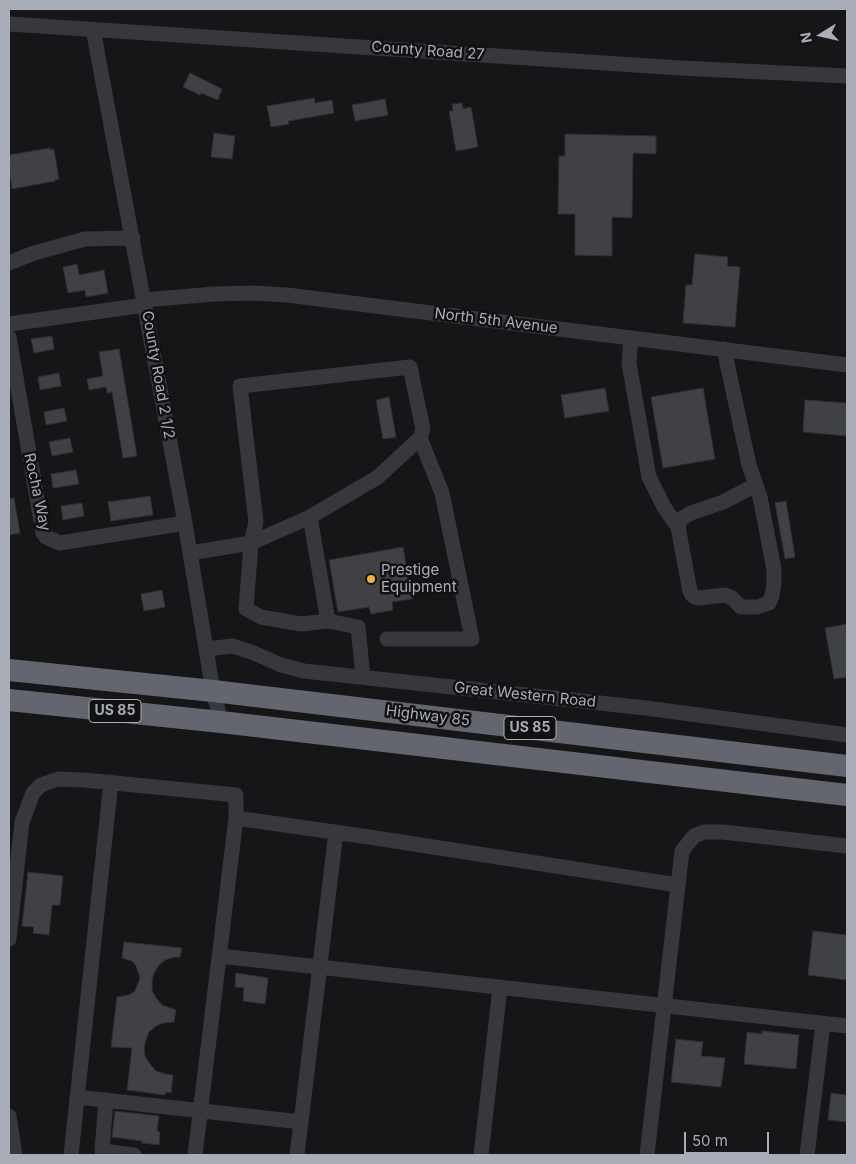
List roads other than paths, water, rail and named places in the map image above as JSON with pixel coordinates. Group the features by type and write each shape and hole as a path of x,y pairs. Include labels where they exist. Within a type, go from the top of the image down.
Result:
{"highway":[{"name":"Highway 85","path":"9,670 213,691 847,766"},
{"name":"Highway 85","path":"9,700 221,722 847,795"}],"street":[{"name":"County Road 27","path":"9,24 680,68 847,76"},
{"name":"County Road 2 1/2","path":"94,29 185,524 213,691 221,722"},
{"path":"9,263 34,253 85,240 133,238"},
{"name":"North 5th Avenue","path":"143,303 214,294 253,293 287,295 847,365"},
{"path":"9,324 143,303"},
{"name":"Rocha Way","path":"9,337 43,533 46,537 60,543 185,524"},
{"path":"630,338 629,363 649,477 664,507 678,527 692,595 698,598 726,595 741,607 749,608 769,603 772,596 774,569 760,497 749,465 724,349"},
{"path":"190,553 251,543 310,516 378,477 420,438 424,429 410,367 240,386 256,522 251,543 246,609 261,617 301,624 328,621 358,627 363,678"},
{"path":"387,640 472,639 442,493 420,438"},
{"path":"678,527 682,520 690,513 723,502 756,485"},
{"path":"310,516 328,621"},
{"name":"Great Western Road","path":"206,649 232,646 254,653 280,665 304,672 646,708 847,735"},
{"path":"9,939 22,822 33,794 41,785 58,779 84,780 236,795 236,818 195,1155"},
{"path":"71,1155 111,782"},
{"path":"236,818 678,885"},
{"path":"297,1155 336,832"},
{"path":"647,1155 682,851 694,836 704,832 723,832 847,846"},
{"path":"220,956 847,1026"},
{"path":"481,1155 500,988"},
{"path":"807,1155 823,1024"},
{"path":"77,1097 301,1122"},
{"path":"106,1100 102,1151 134,1155"},
{"path":"9,1116 15,1155"}],"place":[{"name":"Prestige Equipment","path":"371,579"}]}
